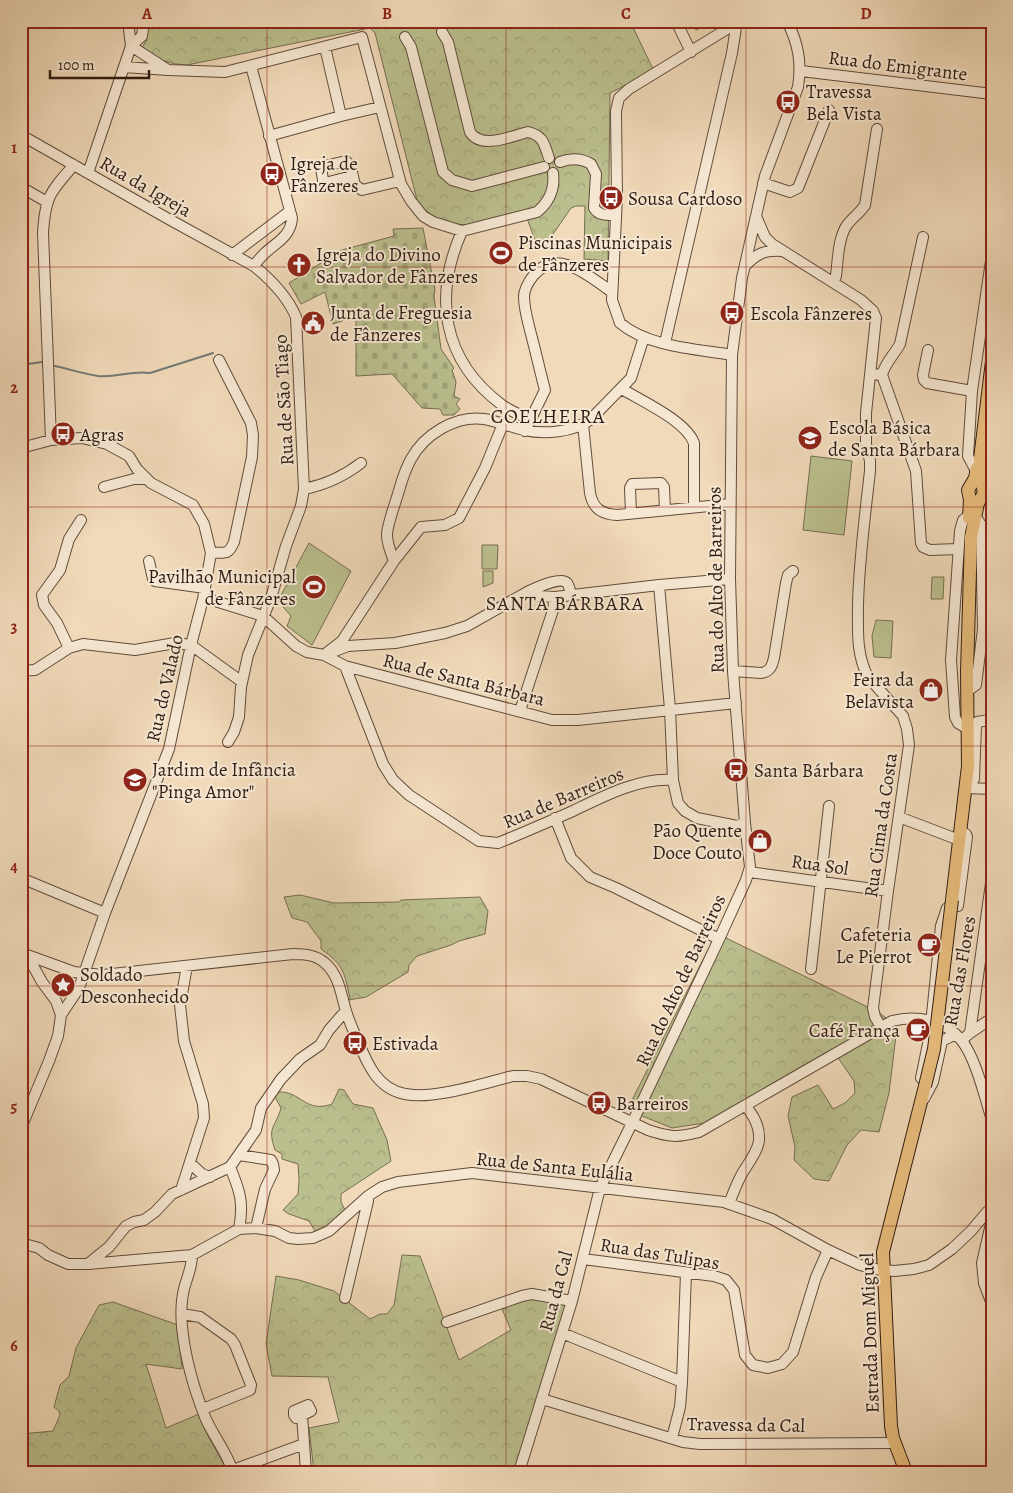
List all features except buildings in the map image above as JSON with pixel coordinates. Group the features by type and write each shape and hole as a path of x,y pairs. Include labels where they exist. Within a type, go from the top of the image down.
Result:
{"main road":[{"name":"Estrada Dom Miguel","path":"906,1472 894,1443 891,1426 883,1270 884,1246 934,1049 960,836 966,784 972,520 983,491 980,475 983,461 992,361"}],"street":[{"path":"88,173 131,46 128,21"},
{"path":"131,46 142,36 144,21"},
{"path":"676,21 691,52"},
{"name":"Rua do Alto de Barreiros","path":"632,1123 719,939 750,867 736,703 730,579 732,355 745,266 763,183 798,86 801,71 800,56 793,34 786,21"},
{"path":"732,355 644,338 620,323 613,306 612,292 616,215 616,112 619,98 629,89 738,22"},
{"path":"665,343 738,22"},
{"path":"124,67 225,72 362,37 400,182 411,201 423,216 433,222 462,231 537,212 545,205 554,185 544,142 540,136 528,132 485,142 473,137 470,132 448,42 442,32"},
{"path":"405,37 411,47 443,172 452,180 472,186 549,166 560,168 560,162 578,159 591,164 596,174 594,208 602,214 616,215"},
{"path":"709,41 719,41 726,44 732,53"},
{"path":"131,46 168,70"},
{"path":"325,47 341,116"},
{"path":"250,66 292,218 290,229 284,238 264,254 254,266"},
{"name":"Rua do Emigrante","path":"801,71 992,94"},
{"path":"269,136 380,107"},
{"path":"763,183 790,192 798,188 829,110"},
{"path":"833,282 836,276 843,231 865,204 876,129"},
{"name":"Rua da Igreja","path":"21,135 254,266"},
{"path":"51,440 43,233 44,214 47,202 55,186 74,165"},
{"path":"352,176 355,185 362,190 400,182"},
{"path":"21,187 47,202"},
{"path":"232,255 290,211"},
{"path":"756,215 765,237 780,251 833,282 867,305 876,318 876,375 916,471 921,543 926,550 958,548"},
{"path":"462,231 454,249 446,291 446,318 452,341 463,365 480,386 504,406 529,419"},
{"path":"762,252 765,237"},
{"path":"876,375 884,368 900,344 923,237"},
{"path":"745,266 754,256 762,252 780,251"},
{"name":"Estrada Dom Miguel","path":"983,461 968,456 972,391 992,254"},
{"path":"525,431 529,419 545,390 526,315 524,295 530,280 538,270 552,263 566,264 587,274 612,292"},
{"name":"Rua de São Tiago","path":"228,742 239,717 242,682 250,648 271,598 286,546 301,506 304,489 296,317 292,306 263,273 254,266"},
{"path":"394,561 387,534 406,469 411,457 421,444 444,427 456,421 478,418 525,431 564,430 583,424 590,420 631,378 644,338"},
{"path":"928,350 923,375 924,380 972,391"},
{"path":"21,448 51,440 82,438 107,444 128,456 137,470 151,482 193,505 204,524 211,553 227,553 234,542 252,457 253,435 251,423 219,360"},
{"name":"Rua Cima da Costa","path":"876,375 866,413 866,444 870,471 859,573 857,641 864,670 902,716 907,729 909,745 873,1008 875,1017 881,1027"},
{"path":"622,389 679,423 692,435 694,443 694,508"},
{"path":"324,655 342,641 394,561 421,526 445,525 459,518 503,424"},
{"path":"583,424 592,503 599,511 606,514 632,513 730,504"},
{"path":"304,489 337,479 360,463"},
{"path":"104,487 134,479 147,479"},
{"path":"632,513 630,488 632,484 661,482 664,487 665,510"},
{"path":"69,648 58,622 44,605 42,595 60,570 69,539 81,520"},
{"name":"Estrada Dom Miguel","path":"968,729 958,723 956,717 951,660 961,525 972,520"},
{"name":"Rua do Valado","path":"79,988 105,913 170,749 191,645 204,594 211,553"},
{"name":"Rua de Santa Bárbara","path":"149,561 153,579 204,594 215,601 263,616 296,646 307,652 324,655 345,666 552,720 578,720 736,703"},
{"path":"734,671 761,673 771,668 786,583 788,575 793,570"},
{"path":"529,591 538,596 555,597 730,579"},
{"path":"324,655 348,646 395,643 444,633 467,626 529,591 556,581 563,580 568,583 571,594"},
{"path":"659,585 670,709 673,780 678,803 685,811 698,818 737,826 745,823"},
{"path":"520,711 553,610 555,597"},
{"path":"21,671 35,670 69,648 84,644 136,650 175,644 191,645 242,682"},
{"name":"Rua de Barreiros","path":"345,666 383,764 393,780 409,795 479,841 498,843 604,796 655,781 673,780"},
{"path":"966,784 973,781 974,778 976,724 977,722 989,720 992,714"},
{"path":"966,784 992,789"},
{"path":"811,969 829,806"},
{"path":"899,817 960,836"},
{"path":"555,818 570,858 590,877 719,939"},
{"name":"Estrada Dom Miguel","path":"921,1104 932,1087 942,1041 942,1026 966,834 960,836"},
{"name":"Rua Sol","path":"748,872 888,891"},
{"name":"Rua das Flores","path":"959,1038 970,1033 992,876"},
{"path":"21,878 105,913"},
{"name":"Estrada Dom Miguel","path":"921,1104 920,1085 930,1034 942,926 946,908 952,900"},
{"path":"24,953 74,972 102,975 293,954 310,954 324,961 335,973 346,1012 365,1059 376,1079 389,1089 405,1094 427,1095 514,1076 526,1076 541,1079 632,1123 665,1136 682,1137 699,1132 892,1021 900,1019 930,1021 942,1026 959,1038 970,1054 992,1120"},
{"path":"24,953 56,1001 61,1015"},
{"path":"42,982 42,971 52,965"},
{"path":"181,1190 204,1118 203,1104 184,1041 180,1005 187,966"},
{"path":"21,1128 58,1036 61,1015 79,988 99,974"},
{"path":"56,1001 63,1003 70,1001"},
{"path":"88,1264 109,1247 126,1226 144,1220 156,1212 172,1194 230,1167 256,1130 261,1108 280,1079 300,1059 320,1045 329,1030 346,1012"},
{"path":"970,1033 992,1018"},
{"path":"942,1041 952,1036 959,1038"},
{"path":"729,1204 743,1173 755,1156 759,1144 759,1133 754,1118 746,1105"},
{"name":"Rua da Cal","path":"519,1472 572,1301 600,1188 632,1123"},
{"path":"240,1155 271,1160 274,1164 274,1170 265,1188 256,1228"},
{"path":"190,1163 202,1174 210,1177"},
{"path":"230,1167 242,1198 239,1229"},
{"name":"Rua de Santa Eulália","path":"21,1244 40,1248 48,1255 68,1264 88,1264 192,1255 239,1229 256,1228 275,1231 298,1240 313,1238 329,1231 368,1196 382,1187 398,1182 472,1173 729,1204 772,1219 828,1250 860,1265 883,1270 914,1269 928,1265 952,1249 987,1212 992,1211"},
{"path":"345,1298 368,1196"},
{"path":"992,1219 982,1263 984,1283 992,1304"},
{"name":"Rua das Tulipas","path":"583,1259 714,1276 726,1280 734,1290 745,1356 753,1365 768,1368 782,1364 793,1352 816,1277 828,1250"},
{"path":"192,1255 192,1265 184,1290 182,1314 182,1328 188,1360 194,1386 205,1417 233,1471 304,1444"},
{"path":"672,1438 680,1407 686,1273"},
{"path":"446,1322 532,1294 572,1301"},
{"path":"182,1314 200,1317 230,1339 251,1385 250,1390 203,1410"},
{"path":"562,1333 682,1382"},
{"name":"Travessa da Cal","path":"542,1399 683,1442 700,1444 894,1443"},
{"path":"302,1414 306,1472"}],"green space":[{"path":"148,21 630,21 654,71 610,93 608,261 584,259 585,206 571,208 549,240 541,243 535,240 525,213 467,225 453,224 440,220 428,212 417,200 375,33 370,28 187,65 163,61 142,48 146,41"},
{"path":"692,21 709,21 710,24 696,30"},
{"path":"423,228 435,290 434,296 441,349 454,368 452,370 456,382 454,396 460,399 456,404 460,409 454,415 443,415 440,409 422,408 392,374 356,376 356,316 333,324 325,292 301,304 289,283 342,250 394,236 393,229"},
{"path":"811,456 852,461 844,535 803,530"},
{"name":"Pavilhão Municipal de Fânzeres","path":"309,543 351,571 312,645 287,626 291,616 278,601"},
{"path":"482,545 498,545 497,569 482,569"},
{"path":"483,571 493,571 493,583 483,587"},
{"path":"932,577 944,577 943,599 931,599"},
{"path":"876,620 893,621 891,658 874,657 872,636"},
{"path":"300,895 334,903 399,902 401,900 480,897 488,911 485,934 417,956 409,965 408,972 366,997 349,1000 346,982 339,965 321,949 321,941 307,922 292,918 284,897"},
{"path":"715,936 726,938 880,1013 897,1027 889,1093 879,1132 861,1130 847,1145 829,1181 814,1179 794,1160 795,1147 788,1116 792,1097 818,1085 833,1109 845,1103 855,1093 854,1081 832,1049 704,1123 672,1128 627,1110"},
{"path":"339,1089 344,1090 353,1104 373,1108 387,1140 391,1161 341,1194 341,1202 346,1212 330,1225 315,1231 309,1221 283,1210 298,1194 298,1164 282,1159 282,1154 275,1150 272,1132 281,1108 275,1097 277,1092 285,1092 309,1104 323,1106 332,1104"},
{"path":"402,1255 420,1256 459,1360 511,1330 502,1309 524,1297 561,1303 565,1307 514,1472 314,1472 309,1428 339,1422 328,1377 272,1376 266,1344 276,1276 299,1280 334,1291 370,1319 380,1314 387,1314 394,1305"},
{"path":"113,1302 178,1325 182,1369 146,1364 166,1428 199,1414 206,1432 228,1472 21,1472 21,1434 53,1431 60,1415 59,1411 54,1407 60,1385 69,1376 76,1348 99,1305"}],"waterway":[{"path":"55,366 98,376 137,372 150,373 213,353"},
{"path":"21,365 42,362"}],"place":[{"name":"Travessa Bela Vista","path":"788,102"},
{"name":"Igreja de Fânzeres","path":"272,174"},
{"name":"Sousa Cardoso","path":"611,198"},
{"name":"Piscinas Municipais de Fânzeres","path":"501,253"},
{"name":"Igreja do Divino Salvador de Fânzeres","path":"299,265"},
{"name":"Escola Fânzeres","path":"732,313"},
{"name":"Junta de Freguesia de Fânzeres","path":"313,323"},
{"name":"Agras","path":"63,434"},
{"name":"Escola Básica de Santa Bárbara","path":"810,438"},
{"name":"Pavilhão Municipal de Fânzeres","path":"314,587"},
{"name":"Feira da Belavista","path":"931,690"},
{"name":"Santa Bárbara","path":"736,770"},
{"name":"Jardim de Infância \"Pinga Amor\"","path":"135,780"},
{"name":"Pão Quente Doce Couto","path":"760,841"},
{"name":"Cafeteria Le Pierrot","path":"929,945"},
{"name":"Soldado Desconhecido","path":"63,985"},
{"name":"Café França","path":"918,1030"},
{"name":"Estivada","path":"355,1043"},
{"name":"Barreiros","path":"599,1103"}],"district":[{"name":"COELHEIRA","path":"548,416"},
{"name":"SANTA BÁRBARA","path":"565,603"}]}
